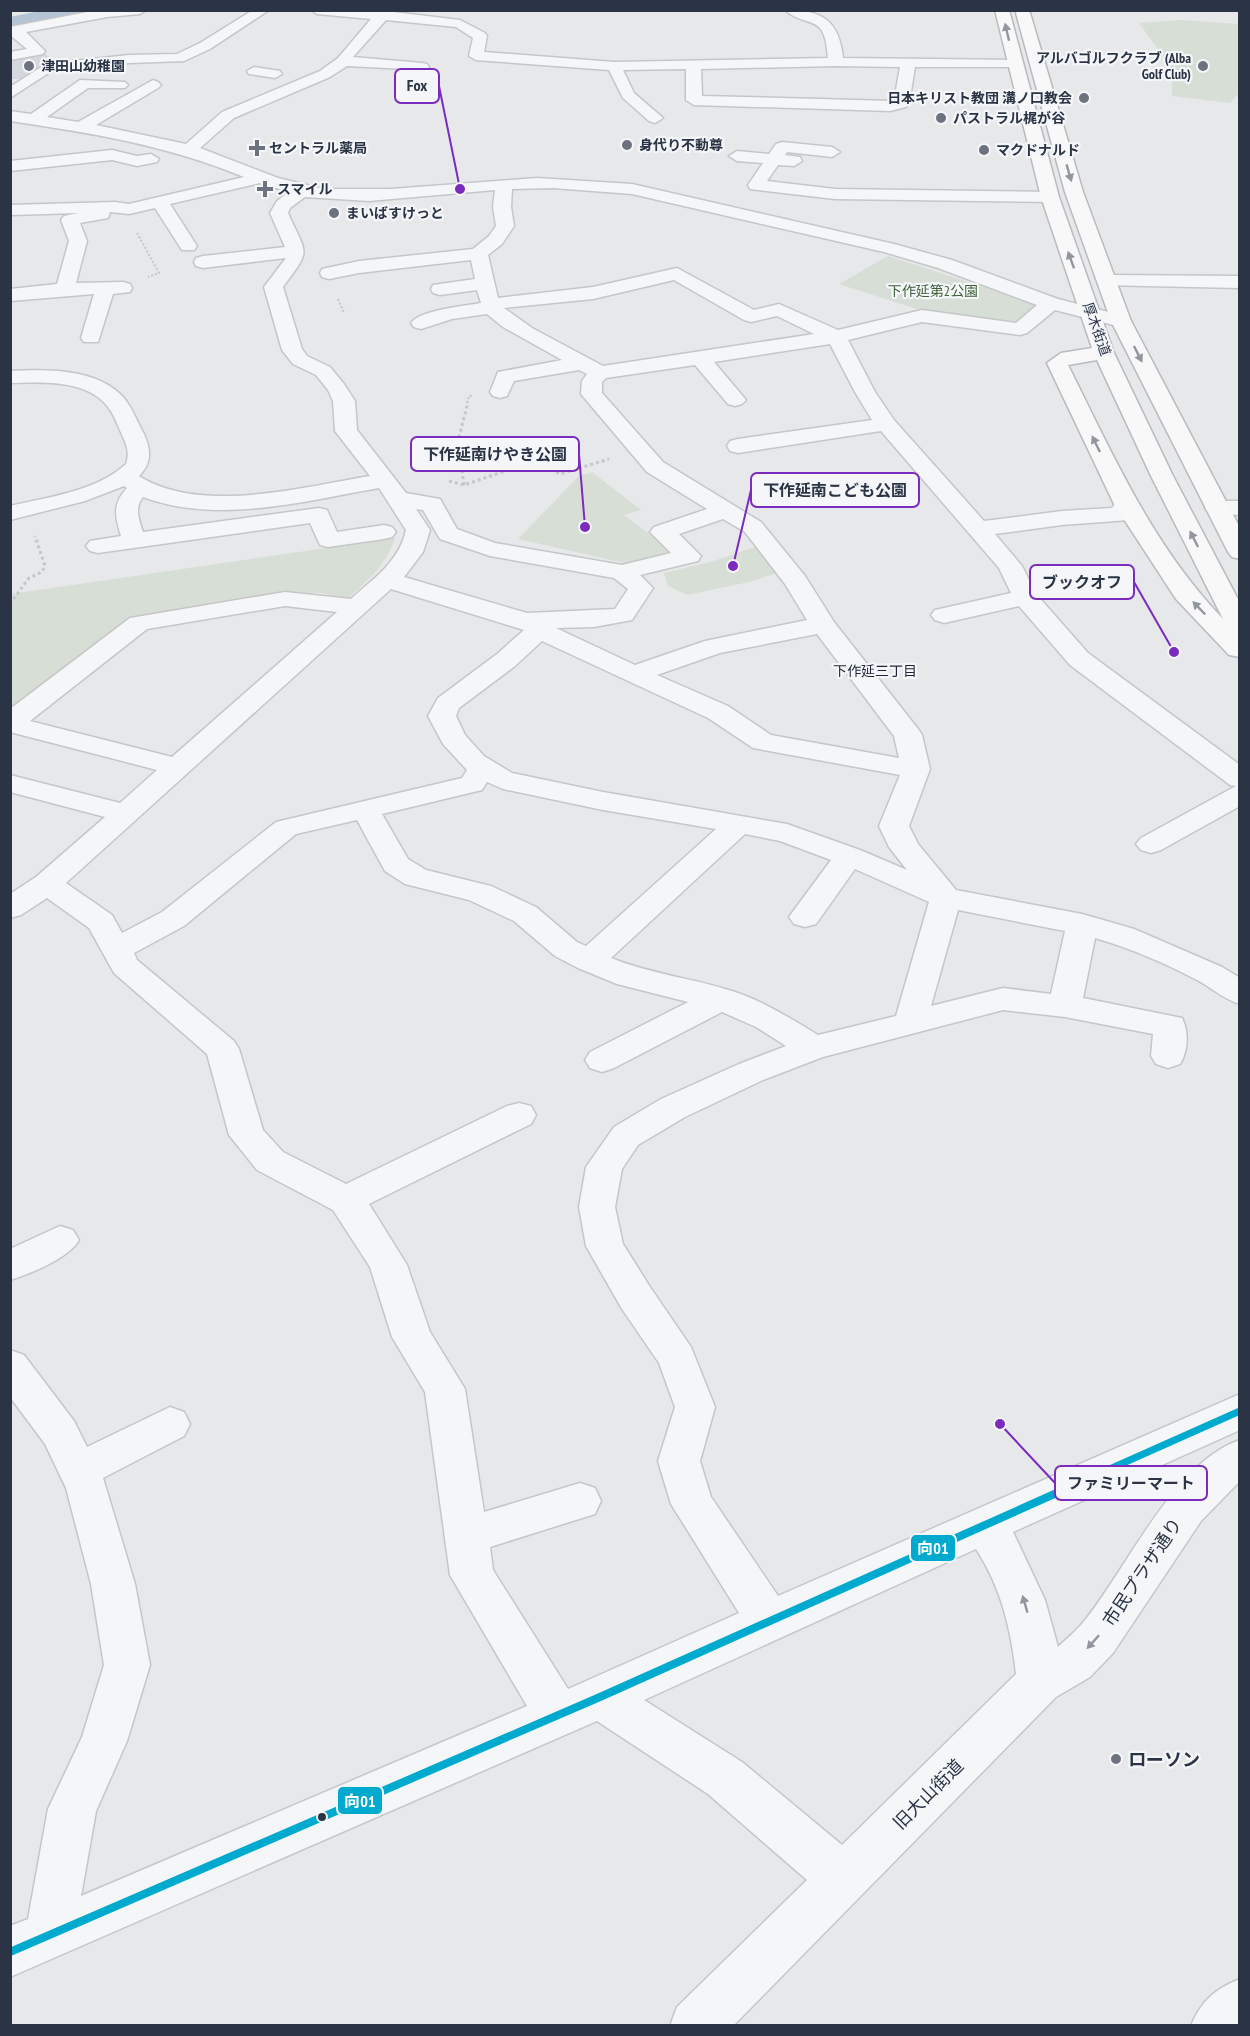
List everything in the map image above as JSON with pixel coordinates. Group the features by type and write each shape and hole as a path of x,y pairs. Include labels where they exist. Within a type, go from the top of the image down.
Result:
{"highway":[{"name":"厚木街道","path":"1002,10 1050,197 1104,352 1162,476 1239,628"},
{"name":"厚木街道","path":"1022,10 1074,192 1121,321 1228,508 1239,552"},
{"path":"1104,352 1068,357 1057,363 1125,504 1185,594 1239,651"}],"street":[{"path":"12,27 54,10"},
{"path":"12,27 121,16 140,10"},
{"path":"10,94 46,68 112,61 179,58 263,10"},
{"path":"317,10 383,14 460,24 480,36 476,56 561,64 614,66 836,62 1014,63"},
{"path":"791,10 815,17 826,25 834,36 836,62"},
{"path":"815,17 834,13"},
{"path":"344,61 345,55 367,35 383,14"},
{"path":"10,56 38,51 12,27"},
{"path":"229,31 252,33"},
{"path":"345,33 367,35"},
{"path":"112,61 107,49 116,45"},
{"path":"10,166 112,155 137,161 194,152 228,115 325,74 344,61 394,70 422,67"},
{"path":"693,64 694,99 890,106 902,104 908,62"},
{"path":"614,66 628,95 655,118"},
{"path":"243,87 292,69 325,74"},
{"path":"254,71 274,74"},
{"path":"33,120 73,97 85,83 120,85"},
{"path":"79,128 152,89"},
{"path":"284,92 311,97"},
{"path":"10,116 194,152 302,191 357,196 393,195 504,184 596,185 657,194 834,235 945,264 1051,303 1121,321"},
{"path":"737,156 825,163 834,147"},
{"path":"774,159 756,185 809,191 1050,197"},
{"path":"809,191 820,173"},
{"path":"65,289 78,241 70,220 124,211 263,177"},
{"path":"329,273 359,267 478,254 496,240 505,226 502,207 504,184"},
{"path":"10,908 47,884 406,563 415,547 418,530 399,499 382,481 346,431 345,401 338,388 323,371 300,360 292,350 273,287 295,258 296,251 279,213 283,205 302,191"},
{"path":"159,201 188,246"},
{"path":"10,210 115,207 124,211"},
{"path":"203,262 296,251"},
{"path":"478,254 492,305 498,314 591,368"},
{"path":"421,323 449,314 492,305 593,293 677,274 751,316 779,310 836,338 859,383 886,424 1010,566 1025,597 1079,659 1181,733 1239,779"},
{"path":"1107,281 1239,282"},
{"path":"441,289 487,283"},
{"path":"10,295 65,289 114,289 92,338"},
{"path":"500,392 505,376 700,358 836,338 922,316 1020,329 1051,303"},
{"path":"700,358 735,400"},
{"path":"591,368 592,394 655,467 753,527 796,581 824,625 908,735 916,770 894,826 904,848 946,898"},
{"path":"10,377 33,375 89,384 106,392 117,402 140,447 139,459 134,470 125,509 134,540"},
{"path":"738,446 886,424"},
{"path":"10,513 133,481 159,495 201,501 237,502 382,481"},
{"path":"399,499 432,504 448,534 490,549 622,572 689,556 662,532 727,510"},
{"path":"978,529 1062,518 1121,515 1125,504"},
{"path":"98,546 319,515 328,540 384,532"},
{"path":"622,572 641,588 623,615 533,625 506,660 448,704 442,716 453,738 482,769 503,780 603,801 787,833 849,856 946,898 1082,924 1123,936 1201,970 1239,993"},
{"path":"387,580 533,625 563,642 718,712 763,742 916,770"},
{"path":"944,615 1025,597"},
{"path":"177,768 18,726 15,719 139,623 285,599 357,607"},
{"path":"633,674 714,646 824,625"},
{"path":"116,949 173,919 286,828 472,784 482,769"},
{"path":"10,783 125,813"},
{"path":"1151,844 1239,794"},
{"path":"365,809 396,865 416,877 480,893 525,914 566,949 589,961 628,977 721,999 768,1019 813,1048"},
{"path":"589,961 739,824"},
{"path":"805,917 849,856"},
{"path":"47,884 102,922 125,966 222,1049 247,1135 270,1161 346,1200 363,1223 388,1265 412,1337 445,1389 472,1575 558,1715"},
{"path":"910,1023 946,898"},
{"path":"1065,1006 1082,924"},
{"path":"602,1060 721,999"},
{"path":"769,1621 692,1504 679,1461 695,1407 677,1358 636,1298 605,1246 597,1207 604,1167 627,1136 673,1108 751,1072 813,1048 1004,999 1065,1006 1170,1026 1168,1056"},
{"path":"346,1200 519,1115"},
{"path":"10,1266 60,1240"},
{"path":"10,1366 60,1433 87,1488 113,1584 127,1665 104,1741 72,1809 51,1935"},
{"path":"10,1952 600,1697 1239,1411"},
{"path":"79,1471 170,1424"},
{"name":"市民プラザ通り","path":"1040,1682 1074,1662 1096,1639 1186,1508 1231,1462 1239,1457"},
{"path":"466,1536 580,1501"},
{"path":"984,1526 1004,1554 1021,1589 1035,1641 1040,1682"},
{"name":"旧大山街道","path":"696,2025 1040,1682"},
{"path":"600,1697 725,1778 844,1879"},
{"path":"1217,2025 1239,2005"}],"path":[{"path":"114,289 159,273 132,221 124,211"},
{"path":"469,396 458,441 464,485 526,464 539,462 560,474 639,449"},
{"path":"10,604 29,578 42,572 45,566 37,536 30,534"}],"shaded area":[{"name":"津田山幼稚園","path":"43,52 58,64 39,67 23,79 11,79 11,58"}],"green space":[{"name":"アルバゴルフクラブ (Alba Golf Club)","path":"1180,20 1239,24 1239,93 1230,103 1172,96 1172,76 1163,56 1139,23"},
{"name":"下作延第2公園","path":"888,256 1036,304 1015,322 1005,324 929,313 839,284"},
{"path":"592,472 641,510 624,515 673,552 625,563 518,539 579,476"},
{"path":"395,538 381,564 369,579 347,599 322,593 281,592 127,619 11,711 11,594"},
{"path":"758,546 780,572 749,582 687,595 668,586 664,573 714,561"}],"waterway":[{"path":"10,26 91,10"}],"transit line":[{"name":"向01","path":"10,1952 600,1697 1240,1411"}],"place":[{"name":"津田山幼稚園","path":"29,66"},
{"name":"アルバゴルフクラブ (Alba Golf Club)","path":"1203,66"},
{"name":"日本キリスト教団 溝ノ口教会","path":"1084,98"},
{"name":"パストラル梶が谷","path":"941,118"},
{"name":"身代り不動尊","path":"627,145"},
{"name":"セントラル薬局","path":"257,148"},
{"name":"マクドナルド","path":"984,150"},
{"name":"スマイル","path":"265,189"},
{"name":"Fox","path":"460,189"},
{"name":"まいばすけっと","path":"334,213"},
{"name":"下作延南けやき公園","path":"585,527"},
{"name":"下作延南こども公園","path":"733,566"},
{"name":"ブックオフ","path":"1174,652"},
{"name":"ファミリーマート","path":"1000,1424"},
{"name":"ローソン","path":"1116,1759"}],"district":[{"name":"下作延三丁目","path":"875,671"}]}
